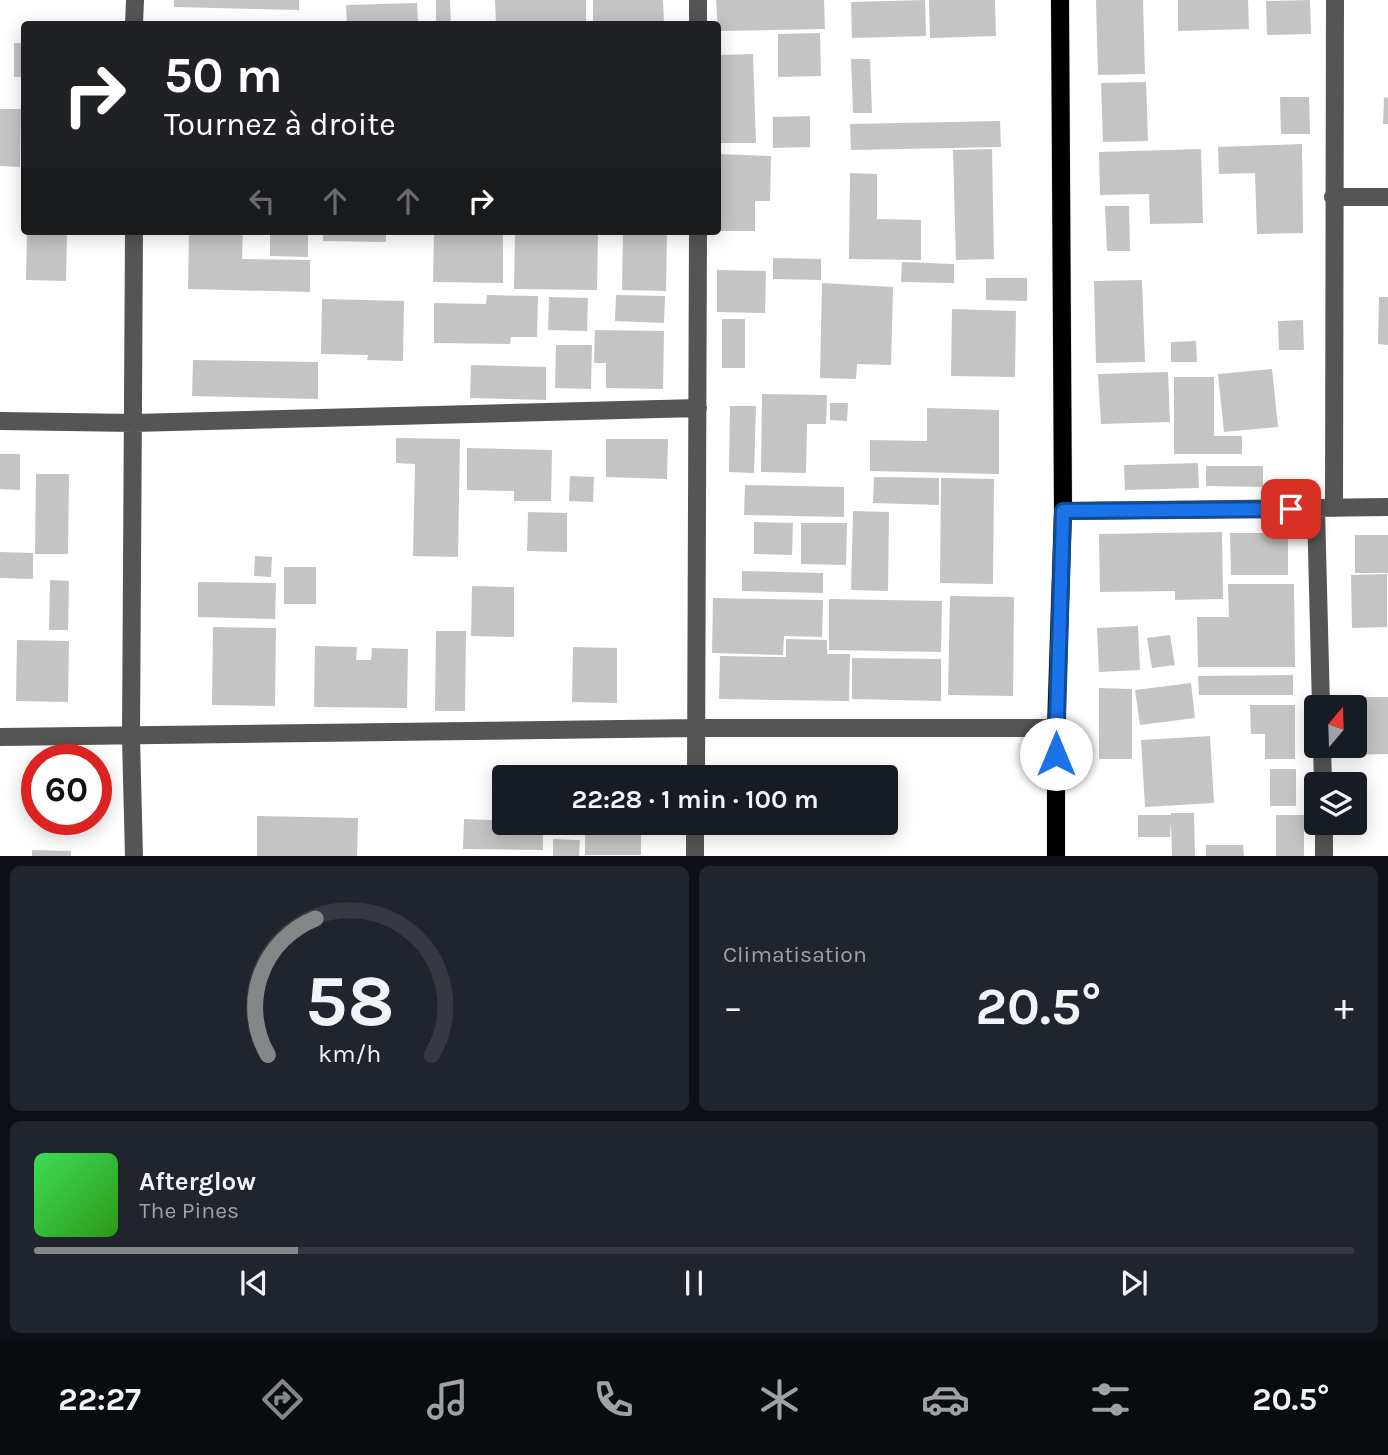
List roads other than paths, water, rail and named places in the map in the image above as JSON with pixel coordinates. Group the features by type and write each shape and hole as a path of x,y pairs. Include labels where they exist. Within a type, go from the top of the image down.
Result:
{"main road":[{"path":"1056,856 1056,728 1063,511 1060,0"}],"street":[{"path":"135,0 135,21"},
{"path":"698,0 698,21"},
{"path":"1321,695 1335,0"},
{"path":"1333,197 1388,197"},
{"path":"134,235 131,738 134,856"},
{"path":"696,765 698,235"},
{"path":"0,421 134,423 698,408"},
{"path":"1063,511 1388,507"},
{"path":"0,737 131,738 696,728 1056,728"},
{"path":"695,835 695,856"},
{"path":"1324,835 1324,856"}]}
